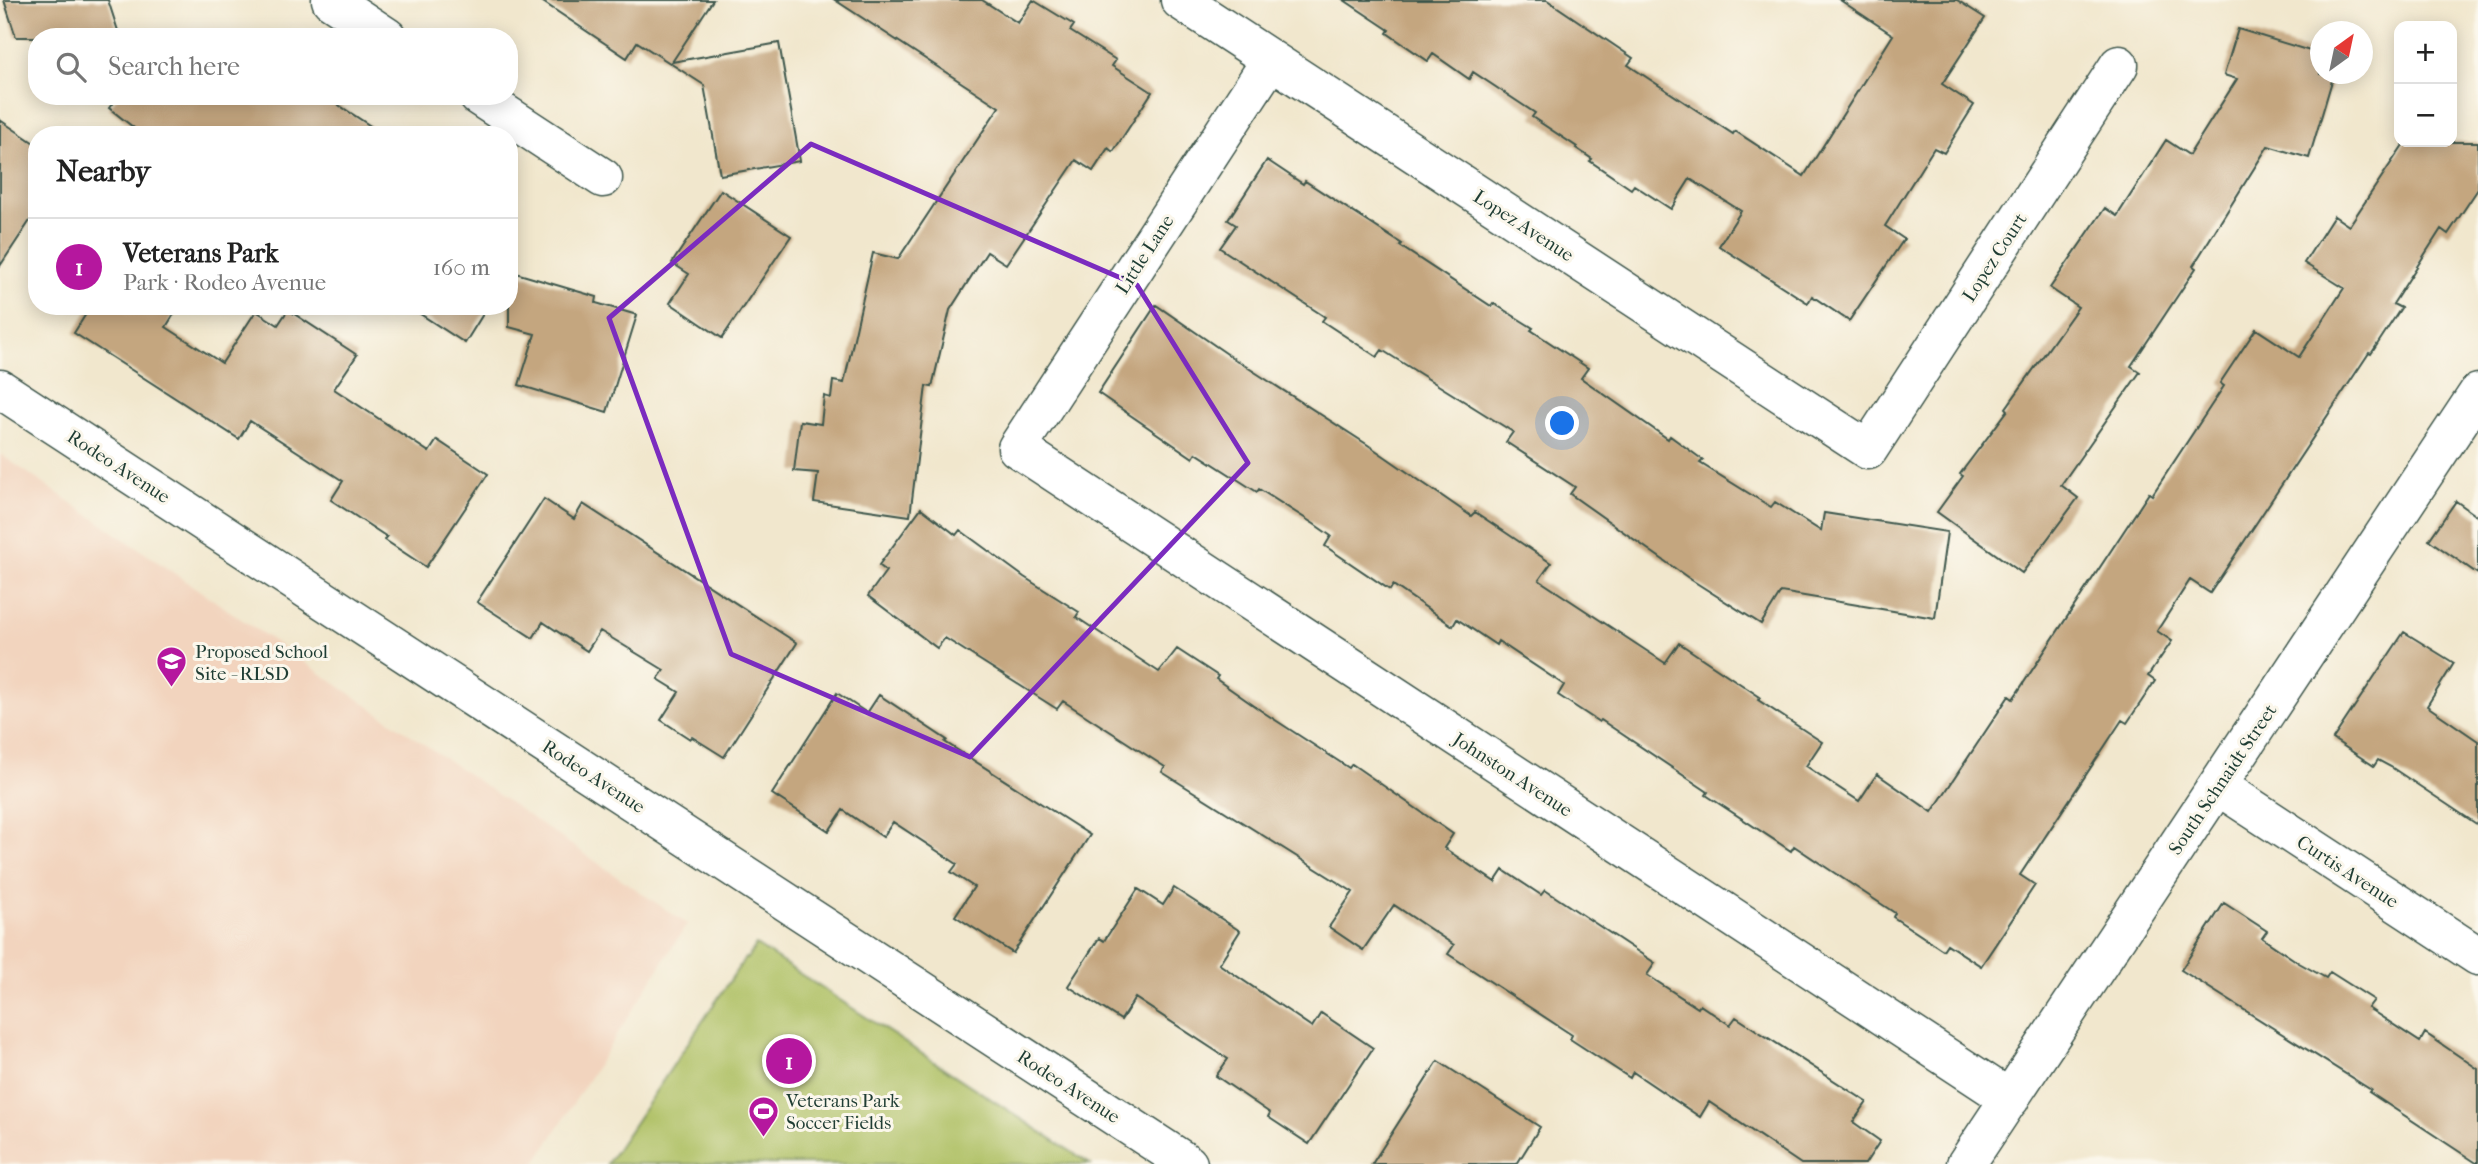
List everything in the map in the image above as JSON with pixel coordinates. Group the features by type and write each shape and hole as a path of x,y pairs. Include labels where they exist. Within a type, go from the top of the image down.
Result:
{"street":[{"path":"331,0 373,28"},
{"name":"Lopez Avenue","path":"1180,0 1868,450"},
{"name":"Little Lane","path":"1017,448 1271,60"},
{"name":"Lopez Court","path":"1868,450 2119,65"},
{"path":"492,105 603,178"},
{"name":"Rodeo Avenue","path":"0,389 1188,1164"},
{"name":"South Schnaidt Street","path":"1966,1164 2478,393"},
{"name":"Johnston Avenue","path":"1017,448 2010,1099"},
{"name":"Curtis Avenue","path":"2218,786 2478,956"}],"highlighted area":[{"path":"811,144 1137,285 1248,463 970,757 731,654 609,318"}],"shaded area":[{"name":"Proposed School Site - RLSD","path":"0,454 687,924 535,1164 0,1164"}],"green space":[{"path":"756,945 1090,1164 607,1164"}],"building":[{"path":"4,0 108,0 117,28 28,28 28,37 16,37"},
{"path":"540,0 713,0 672,62 779,43 800,161 720,175 704,85 637,42 627,58"},
{"path":"835,0 982,0 1018,23 1033,0 1074,25 1070,31 1116,60 1112,66 1152,92 1113,152 1108,148 1093,171 1076,160 1006,264 987,252 950,310 932,387 926,386 910,516 814,502 818,473 794,471 800,421 821,424 824,396 831,398 833,381 844,383 873,253 898,259 999,107"},
{"path":"1344,0 1547,0 1633,58 1628,65 1733,134 1735,131 1804,176 1893,35 1840,0 1957,0 1985,18 1942,84 1974,105 1944,153 1934,148 1885,226 1904,239 1849,321 1812,296 1808,303 1719,246 1741,211 1690,179 1671,209 1634,185 1631,189 1590,161 1592,159 1577,147 1532,117 1535,113 1473,72 1469,79 1433,54 1428,61 1387,33 1389,30"},
{"path":"2238,29 2310,51 2310,84 2331,84 2309,158 2268,146 2193,266 2196,268 2131,366 2140,372 2061,485 2078,498 2022,573 1937,512 1963,476 1960,474 2008,410 2006,408 2078,307 2050,288 2105,208 2117,216 2166,140 2189,155 2237,79 2224,75"},
{"path":"111,105 339,105 370,126 132,126 109,108"},
{"path":"0,120 28,139 28,224 0,266"},
{"path":"2457,142 2478,142 2478,189 2448,234 2441,229 2393,304 2401,308 2210,593 2190,580 2157,631 2172,641 2148,676 2155,681 2127,723 2122,720 2020,875 2035,885 1981,966 1947,944 1943,950 1893,917 1895,913 1794,846 1791,851 1706,795 1708,792 1601,720 1599,722 1558,695 1564,685 1498,641 1496,645 1457,619 1453,626 1393,585 1390,590 1325,546 1331,536 1314,524 1196,453 1193,458 1098,393 1156,305 1471,516 1475,512 1551,563 1539,580 1665,663 1679,643 1760,697 1758,700 1822,742 1806,766 1859,801 1877,774 1932,812 2009,696 2013,699 2149,493 2152,495 2224,386 2220,383 2256,329 2299,357 2344,288 2304,263 2334,216 2349,226 2402,147 2457,147"},
{"path":"1267,160 1303,184 1305,181 1402,244 1400,246 1491,306 1493,303 1533,328 1531,330 1588,368 1581,378 1668,439 1670,436 1703,460 1700,463 1771,507 1775,502 1821,531 1824,513 1947,532 1935,618 1781,592 1761,624 1690,579 1570,494 1575,487 1506,442 1513,432 1382,350 1377,357 1322,321 1325,317 1220,248 1236,225 1228,220"},
{"path":"721,190 791,236 722,338 670,303 689,274 672,263"},
{"path":"518,274 597,297 596,303 637,315 607,412 519,385 535,334 509,327 509,315 518,315"},
{"path":"85,315 173,315 166,327 222,363 253,315 262,315 278,325 285,315 296,315 357,355 334,389 429,452 437,440 488,474 426,567 331,500 343,481 250,421 239,439 74,333"},
{"path":"422,315 482,315 465,343"},
{"path":"544,499 574,519 583,504 797,643 724,757 661,720 679,692 658,679 664,670 600,631 587,651 543,622 533,638 477,602"},
{"path":"2456,501 2478,517 2478,574 2429,540"},
{"path":"921,508 956,535 960,530 1024,577 1079,612 1076,617 1159,672 1177,649 1218,676 1216,679 1263,712 1349,768 1352,764 1453,834 1444,848 1495,882 1503,870 1541,895 1545,890 1655,963 1647,975 1730,1025 1736,1017 1867,1102 1853,1122 1880,1141 1865,1164 1801,1164 1709,1102 1700,1117 1633,1072 1630,1078 1570,1039 1572,1035 1448,954 1454,945 1394,905 1363,950 1329,927 1353,892 1162,772 1165,767 1063,701 1057,709 945,638 937,648 868,596 886,571 879,565"},
{"path":"2404,632 2454,663 2427,706 2478,741 2478,825 2391,767 2378,760 2374,766 2333,739"},
{"path":"837,693 867,713 879,695 947,740 945,742 1090,835 1013,953 955,916 974,887 951,872 957,864 893,822 883,837 843,810 829,831 772,794"},
{"path":"1174,888 1240,931 1219,964 1312,1027 1321,1013 1373,1048 1309,1144 1268,1117 1270,1113 1216,1076 1228,1059 1135,998 1121,1020 1068,986 1099,938 1104,941 1138,889 1163,905"},
{"path":"2224,903 2267,931 2262,938 2299,963 2326,978 2330,972 2374,1000 2368,1008 2420,1042 2425,1033 2478,1069 2478,1164 2369,1092 2371,1090 2181,970"},
{"path":"1438,1061 1540,1127 1517,1164 1372,1164"}],"place":[{"name":"Proposed School Site - RLSD","path":"172,689"},
{"name":"Veterans Park","path":"789,1061"},
{"name":"Veterans Park Soccer Fields","path":"763,1138"}]}
